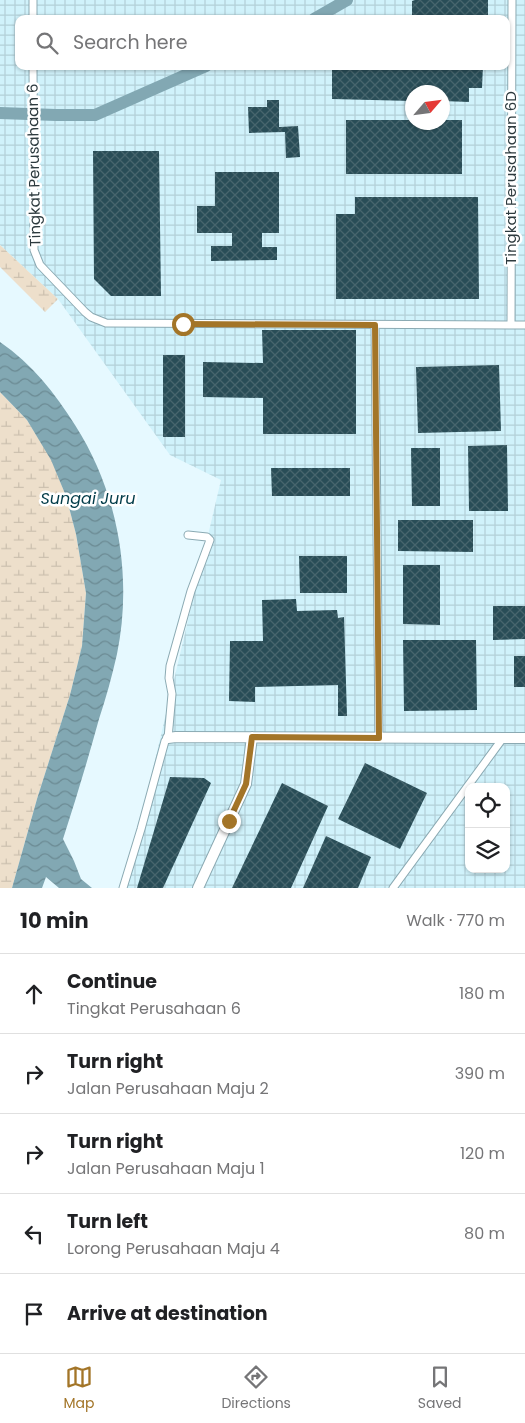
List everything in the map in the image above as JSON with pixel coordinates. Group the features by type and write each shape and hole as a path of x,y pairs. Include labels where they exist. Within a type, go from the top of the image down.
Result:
{"street":[{"path":"33,0 33,15"},
{"name":"Tingkat Perusahaan 6D","path":"511,325 512,0"},
{"name":"Tingkat Perusahaan 6","path":"33,70 35,254 40,265 47,273 92,317 106,322 525,325"},
{"path":"375,325 379,738"},
{"path":"123,888 165,741 168,738 172,694 169,678 170,666 191,591 210,540 207,537 188,535"},
{"path":"168,738 176,736 525,738"},
{"path":"198,888 246,784 252,737"},
{"path":"393,888 503,738"}],"shaded area":[{"path":"0,0 525,0 525,888 125,888 221,480 170,455 58,299 0,245"}],"green space":[{"path":"0,245 58,299 45,312 0,267"},
{"path":"0,392 27,420 51,459 66,496 76,534 86,593 82,646 70,695 37,799 12,888 0,888"}],"water":[{"name":"Sungai Juru","path":"0,342 33,369 75,425 90,451 102,478 118,535 123,595 122,625 117,654 63,839 81,879 92,888 59,888 46,877 42,888 12,888 37,799 70,695 82,646 86,593 76,534 66,496 51,460 27,420 0,392"}],"building":[{"path":"488,0 488,15 412,15 412,1"},
{"path":"332,70 483,70 482,88 469,88 469,102 450,101 450,85 405,85 405,101 332,99"},
{"path":"267,100 279,100 279,127 298,126 300,157 286,158 285,132 249,133 248,107 267,107"},
{"path":"346,120 405,120 405,130 450,130 450,120 462,120 462,174 346,174"},
{"path":"93,151 159,151 161,296 111,296 94,279"},
{"path":"215,172 279,172 279,233 262,233 262,247 277,247 277,260 211,261 211,246 232,246 232,233 197,233 197,206 215,206"},
{"path":"355,197 478,197 479,299 336,299 336,214 355,214"},
{"path":"262,330 356,330 356,434 263,434 263,398 203,397 203,362 263,363"},
{"path":"163,355 185,355 185,437 163,437"},
{"path":"499,365 501,431 418,433 416,367"},
{"path":"507,445 508,511 469,511 468,446"},
{"path":"411,448 440,448 440,506 412,506"},
{"path":"271,468 350,468 350,496 272,496"},
{"path":"398,520 473,520 473,552 398,551"},
{"path":"299,556 347,556 347,593 300,593"},
{"path":"403,565 440,565 440,625 403,624"},
{"path":"296,599 297,611 337,610 338,618 344,617 347,716 338,716 338,685 255,687 255,702 229,701 230,641 263,641 262,600"},
{"path":"493,606 525,606 525,639 493,640"},
{"path":"403,640 476,640 477,710 404,711"},
{"path":"514,656 525,656 525,687 514,687"},
{"path":"365,763 427,793 400,849 338,819"},
{"path":"170,777 204,778 211,783 163,888 137,888"},
{"path":"282,783 328,806 291,888 232,888"},
{"path":"326,836 371,857 358,888 303,888"}],"waterway":[{"path":"321,15 347,0"},
{"path":"0,113 95,115 197,70"}],"route":[{"path":"183,324 375,325 379,738 252,737 246,784 229,821"}]}
